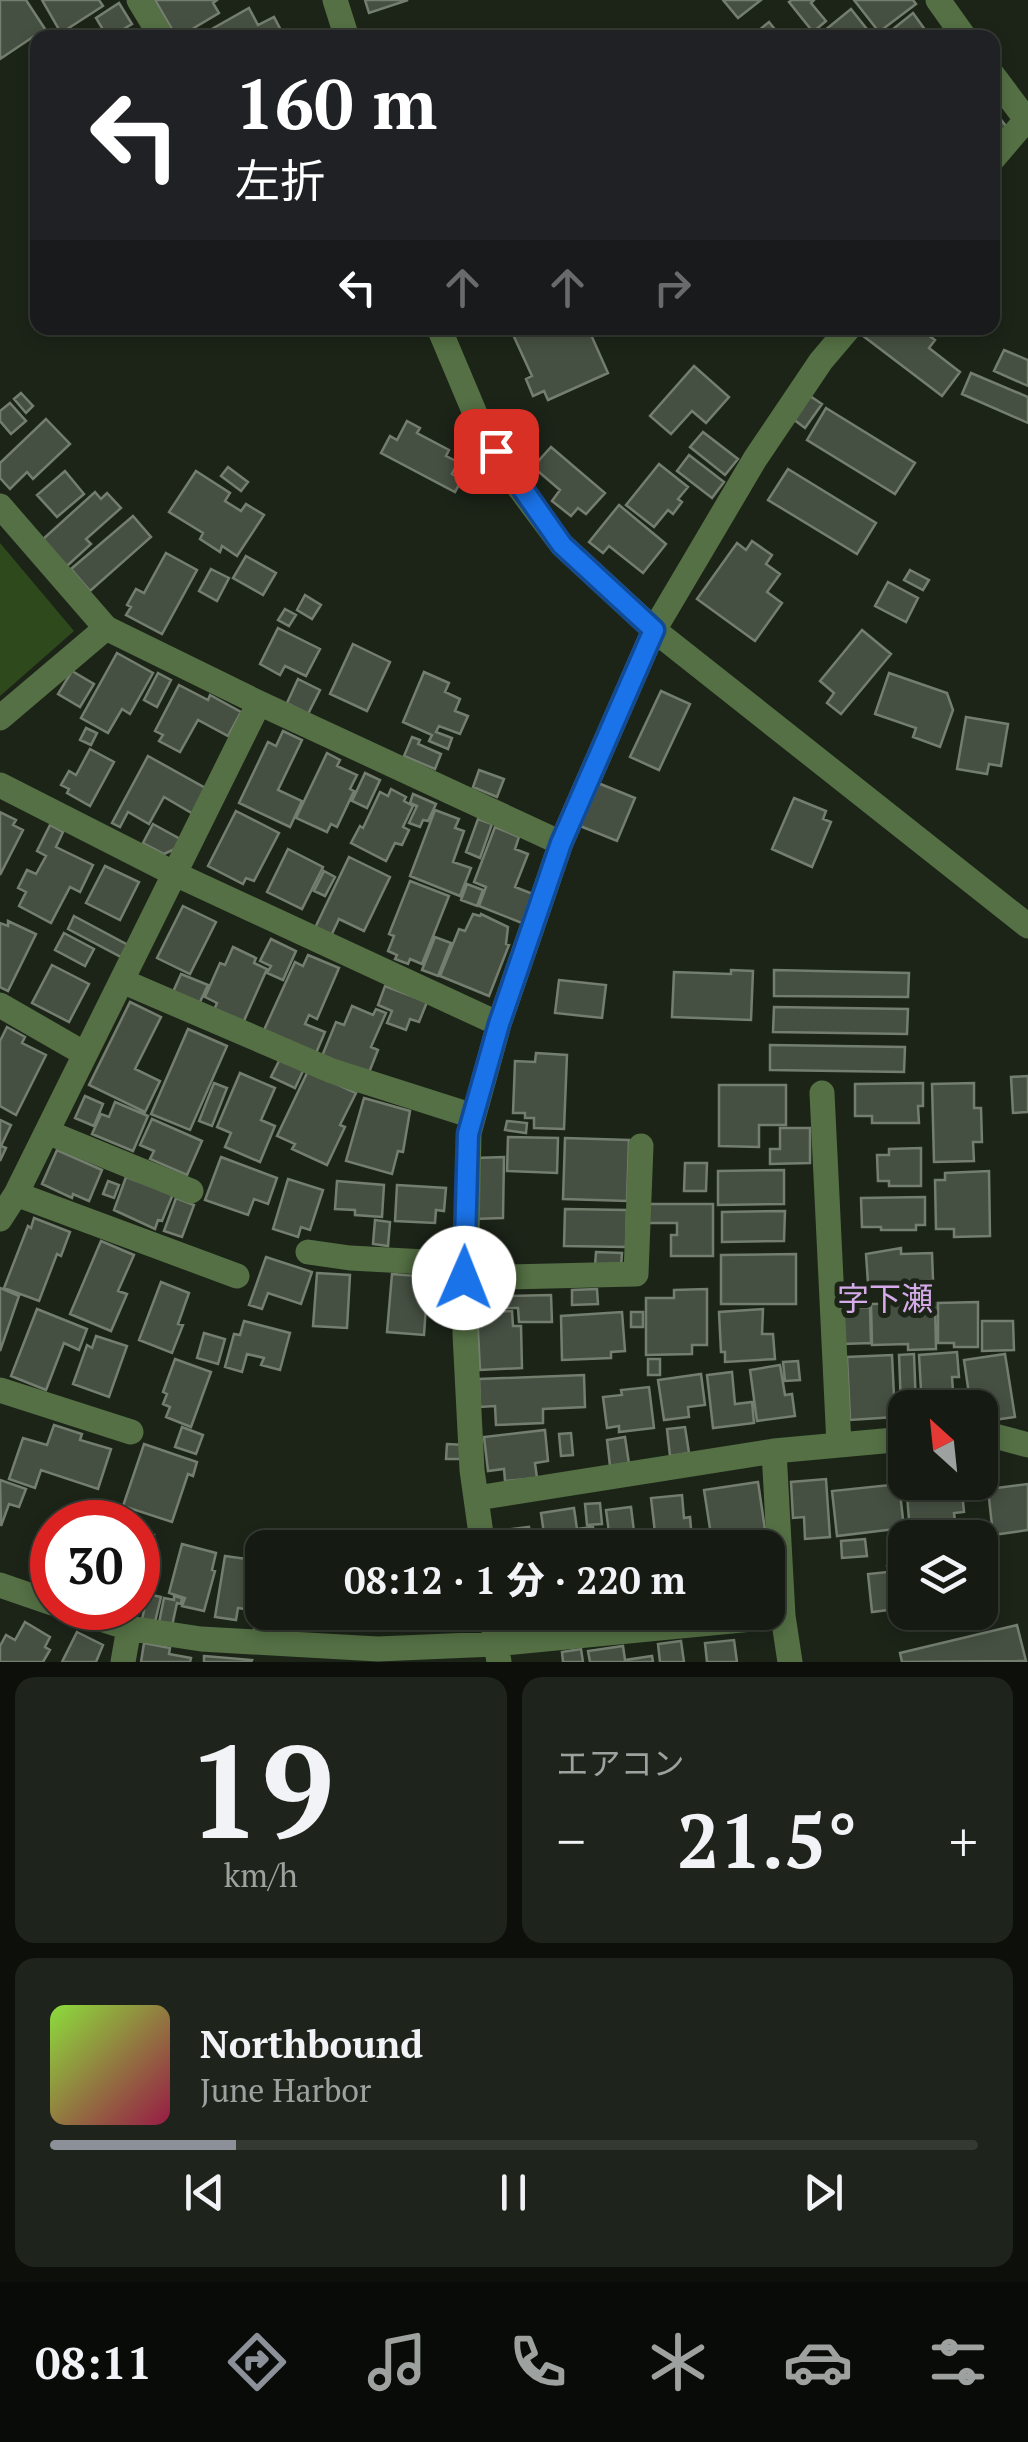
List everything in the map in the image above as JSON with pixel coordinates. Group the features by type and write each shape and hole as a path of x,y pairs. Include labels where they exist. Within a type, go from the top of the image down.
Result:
{"street":[{"path":"139,0 157,30"},
{"path":"335,0 344,30"},
{"path":"938,0 959,30"},
{"path":"1000,85 1027,121 1000,151"},
{"path":"442,335 479,423 512,478 562,545 654,630 1028,926"},
{"path":"481,1530 472,1470 464,1271 468,1134 499,1024 561,843 654,630 756,459 820,361 844,335"},
{"path":"0,506 106,628 561,843"},
{"path":"0,718 106,628"},
{"path":"0,1219 16,1194 260,703"},
{"path":"0,784 174,873 499,1024"},
{"path":"122,981 332,1071 473,1116"},
{"path":"0,1006 85,1054"},
{"path":"822,1093 839,1445"},
{"path":"46,1132 192,1191"},
{"path":"308,1252 464,1271 636,1274 641,1146"},
{"path":"16,1194 238,1276"},
{"path":"0,1390 131,1432"},
{"path":"998,1437 1028,1445"},
{"path":"477,1498 774,1451 888,1441"},
{"path":"774,1451 778,1530"},
{"path":"0,1585 30,1595"},
{"path":"785,1629 790,1662"},
{"path":"122,1662 129,1630"},
{"path":"141,1630 283,1653 378,1649 497,1653 675,1630"}],"green space":[{"path":"0,543 74,631 0,696"}],"building":[{"path":"0,0 26,0 45,29 30,30 30,39 0,59"},
{"path":"42,0 99,0 103,6 66,30 59,30"},
{"path":"155,0 217,0 213,3 219,13 190,30 172,30"},
{"path":"365,0 408,0 369,13"},
{"path":"723,0 761,0 738,18"},
{"path":"814,0 811,3 826,21 811,30 789,2"},
{"path":"854,0 913,0 916,4 877,30"},
{"path":"119,3 132,24 122,30 103,30 96,18"},
{"path":"249,8 258,25 274,17 281,30 210,30"},
{"path":"851,9 868,30 825,30"},
{"path":"913,13 925,30 892,30"},
{"path":"769,22 776,30 759,30"},
{"path":"1000,118 1009,130 1000,136"},
{"path":"513,335 591,335 608,373 548,400 544,391 533,396 526,379 532,376"},
{"path":"862,335 928,335 935,340 929,348 960,372 942,396"},
{"path":"1004,350 1028,360 1028,386 994,371"},
{"path":"694,366 729,397 706,423 692,411 671,434 650,416"},
{"path":"971,373 1028,397 1028,423 962,394"},
{"path":"21,393 33,406 26,413 14,399"},
{"path":"810,396 822,404 805,428 793,419"},
{"path":"10,403 26,421 11,434 0,421 0,411"},
{"path":"826,408 915,463 895,494 807,440"},
{"path":"46,419 70,444 33,479 27,472 10,489 0,478 0,463"},
{"path":"407,421 420,428 417,433 449,450 446,456 458,462 452,474 462,479 455,492 381,453 390,436 397,440"},
{"path":"703,432 738,459 725,475 690,447"},
{"path":"551,447 605,493 586,514 578,508 571,516 552,501 560,490 533,467"},
{"path":"689,455 724,482 712,498 677,471"},
{"path":"659,464 688,487 673,514 668,510 654,527 626,505"},
{"path":"228,467 248,482 241,491 221,476"},
{"path":"788,469 876,523 857,554 768,500"},
{"path":"65,471 84,494 57,517 37,495"},
{"path":"196,471 230,493 225,501 241,511 246,504 264,515 237,556 222,546 220,552 200,539 203,533 169,512"},
{"path":"95,492 101,499 107,493 121,508 86,539 91,544 67,566 42,540"},
{"path":"619,505 666,544 643,573 609,546 603,553 589,542"},
{"path":"133,516 151,537 90,591 71,569"},
{"path":"752,541 772,555 766,564 780,574 767,592 782,603 755,641 697,599 737,543 746,550"},
{"path":"166,553 197,570 162,634 126,615 136,589 144,593"},
{"path":"246,556 276,573 263,595 233,578"},
{"path":"211,569 229,578 217,601 199,591"},
{"path":"910,570 929,580 923,590 904,580"},
{"path":"888,582 918,598 906,622 875,606"},
{"path":"305,595 321,605 312,619 297,610"},
{"path":"285,609 296,615 289,626 278,620"},
{"path":"278,628 320,649 306,676 285,666 280,675 260,664"},
{"path":"862,630 891,654 841,714 827,703 834,693 820,681"},
{"path":"353,644 390,662 367,711 330,694"},
{"path":"117,653 153,673 130,714 122,709 108,733 81,718"},
{"path":"72,671 94,684 80,707 58,694"},
{"path":"424,672 449,683 445,692 460,699 455,711 468,716 460,734 439,726 436,732 452,738 448,749 429,741 432,735 403,722"},
{"path":"158,673 171,680 157,707 144,700"},
{"path":"889,673 947,693 953,710 940,747 913,737 916,728 875,714"},
{"path":"298,679 320,690 308,714 287,703"},
{"path":"179,685 208,700 210,695 241,712 228,736 198,720 180,752 159,741 163,735 155,731"},
{"path":"661,691 690,704 659,770 630,757"},
{"path":"966,717 1008,724 1001,766 989,764 987,774 957,769"},
{"path":"86,728 97,733 91,745 80,740"},
{"path":"283,731 302,740 278,790 302,801 290,827 239,803 268,742 276,746"},
{"path":"412,737 420,740 418,744 441,754 435,769 404,756"},
{"path":"90,749 114,762 90,806 61,785 69,771 76,775"},
{"path":"327,753 340,760 337,766 357,775 337,827 331,824 327,832 296,818"},
{"path":"148,756 209,790 195,815 164,797 149,824 128,812 120,827 112,823"},
{"path":"479,770 504,779 497,797 473,787"},
{"path":"365,773 380,780 367,808 352,801"},
{"path":"598,783 635,798 617,841 580,826"},
{"path":"391,789 413,806 403,827 409,830 402,845 395,843 386,861 351,843 360,826 363,828 380,792 388,796"},
{"path":"413,794 436,804 428,821 423,820 420,827 409,823 417,806 410,803"},
{"path":"794,798 826,811 823,819 831,822 812,867 772,849"},
{"path":"435,810 459,819 455,828 464,831 453,862 471,868 460,896 410,876"},
{"path":"236,811 279,833 254,881 246,878 243,884 208,866"},
{"path":"0,812 16,820 13,825 23,830 0,875"},
{"path":"478,819 492,824 480,858 466,852"},
{"path":"153,824 182,840 177,848 164,854 143,843"},
{"path":"50,825 63,832 56,847 93,865 80,892 70,887 51,923 19,906 26,892 18,888 27,870 36,874 46,856 37,851"},
{"path":"495,827 519,837 515,849 528,854 515,887 538,896 527,925 479,906 486,887 474,882"},
{"path":"288,849 323,867 302,909 267,892"},
{"path":"349,857 390,877 364,931 339,919 331,936 315,928"},
{"path":"105,866 139,882 120,920 86,903"},
{"path":"324,871 335,877 325,896 314,891"},
{"path":"410,881 449,896 422,964 410,959 408,964 388,951 394,936 389,934"},
{"path":"467,884 483,890 477,906 461,900"},
{"path":"183,906 216,922 190,974 157,958"},
{"path":"473,914 508,927 509,945 489,996 440,976 459,929 465,931"},
{"path":"74,916 128,945 121,957 68,929"},
{"path":"8,921 36,934 8,991 0,987 0,923 8,926"},
{"path":"64,933 94,949 85,966 55,950"},
{"path":"435,937 451,943 438,976 422,970"},
{"path":"271,939 296,951 283,980 267,973 271,966 260,961"},
{"path":"233,947 256,958 254,963 267,969 243,1023 214,1010 217,1003 205,997 220,963 225,965"},
{"path":"308,955 339,968 317,1019 309,1015 305,1024 325,1032 316,1053 264,1030 295,962 303,966"},
{"path":"52,965 89,984 69,1022 32,1003"},
{"path":"731,970 753,971 751,1020 672,1017 674,972 731,974"},
{"path":"774,970 909,973 908,997 774,996"},
{"path":"181,974 208,985 199,1004 173,992"},
{"path":"559,980 606,985 602,1018 555,1013"},
{"path":"385,986 427,1002 419,1022 410,1019 406,1030 387,1023 392,1011 378,1005"},
{"path":"130,1002 161,1017 135,1069 160,1081 145,1112 89,1085"},
{"path":"352,1006 373,1015 376,1009 386,1013 371,1047 378,1050 368,1075 322,1056 336,1022 344,1025"},
{"path":"774,1007 908,1009 907,1034 773,1032"},
{"path":"7,1027 25,1037 22,1043 46,1055 16,1115 0,1106 0,1041"},
{"path":"188,1029 227,1046 190,1130 151,1114"},
{"path":"770,1045 905,1047 904,1072 770,1070"},
{"path":"536,1053 567,1055 564,1129 534,1128 534,1118 513,1113 515,1061 535,1062"},
{"path":"280,1059 304,1069 295,1088 271,1077"},
{"path":"308,1071 356,1093 327,1165 292,1149 295,1144 277,1136"},
{"path":"240,1073 275,1088 261,1120 275,1126 260,1162 225,1147 231,1133 217,1127"},
{"path":"1028,1076 1028,1112 1013,1113 1011,1077"},
{"path":"214,1083 227,1088 212,1126 199,1121"},
{"path":"923,1083 919,1123 872,1123 872,1116 855,1116 855,1084"},
{"path":"974,1083 974,1108 981,1108 982,1142 973,1142 974,1161 934,1162 932,1084"},
{"path":"719,1085 786,1085 786,1125 759,1125 759,1147 719,1146"},
{"path":"85,1096 103,1104 94,1126 75,1118"},
{"path":"364,1098 410,1111 403,1152 398,1151 392,1174 346,1161"},
{"path":"115,1102 148,1116 133,1151 92,1134 101,1114 109,1117"},
{"path":"152,1119 202,1141 187,1175 150,1159 154,1151 140,1145"},
{"path":"0,1120 11,1125 1,1146 6,1148 0,1161"},
{"path":"507,1121 527,1123 526,1133 505,1130"},
{"path":"780,1128 810,1128 810,1163 770,1164 770,1149 780,1149"},
{"path":"508,1137 558,1138 557,1173 507,1171"},
{"path":"565,1138 629,1140 627,1201 563,1199"},
{"path":"921,1148 921,1186 889,1186 889,1181 878,1181 877,1155 889,1155 889,1149"},
{"path":"57,1150 102,1170 89,1201 42,1184"},
{"path":"221,1157 277,1178 268,1204 254,1199 248,1215 205,1200"},
{"path":"504,1157 503,1218 474,1219 475,1158"},
{"path":"685,1163 707,1163 706,1191 684,1191"},
{"path":"784,1170 784,1204 718,1205 718,1171"},
{"path":"989,1171 990,1236 954,1237 954,1229 936,1229 935,1180 945,1180 945,1173"},
{"path":"126,1177 173,1194 155,1229 114,1210"},
{"path":"288,1179 323,1190 310,1230 301,1227 298,1237 273,1229"},
{"path":"108,1181 119,1185 114,1198 103,1194"},
{"path":"337,1181 384,1185 382,1217 335,1209"},
{"path":"397,1185 446,1188 444,1211 436,1210 435,1223 395,1221"},
{"path":"925,1197 925,1225 916,1225 916,1230 862,1227 861,1198"},
{"path":"176,1198 194,1205 182,1237 164,1231"},
{"path":"645,1204 713,1204 713,1256 671,1256 671,1235 677,1235 677,1223 645,1223"},
{"path":"565,1209 627,1210 626,1247 564,1246"},
{"path":"785,1211 784,1241 722,1242 722,1212"},
{"path":"34,1218 70,1232 39,1301 4,1288"},
{"path":"375,1220 390,1222 388,1246 373,1244"},
{"path":"101,1241 134,1255 118,1291 127,1294 111,1331 70,1314"},
{"path":"475,1241 494,1241 493,1265 475,1265"},
{"path":"901,1248 901,1254 932,1253 933,1280 868,1283 866,1254"},
{"path":"596,1252 622,1253 621,1267 595,1266"},
{"path":"796,1254 796,1304 721,1304 721,1255"},
{"path":"266,1257 312,1272 301,1304 268,1293 262,1309 249,1305"},
{"path":"317,1273 350,1275 347,1328 313,1326"},
{"path":"392,1274 428,1277 424,1335 387,1332"},
{"path":"161,1282 189,1293 172,1353 139,1340"},
{"path":"0,1288 19,1296 0,1351"},
{"path":"597,1289 598,1304 572,1305 572,1290"},
{"path":"707,1289 707,1345 692,1345 692,1354 646,1355 646,1298 674,1298 674,1290"},
{"path":"433,1291 457,1293 455,1316 431,1314"},
{"path":"551,1295 552,1322 519,1322 518,1308 507,1308 507,1296"},
{"path":"978,1302 978,1347 938,1343 938,1303"},
{"path":"935,1303 936,1349 908,1350 908,1344 872,1345 871,1304"},
{"path":"870,1307 871,1343 842,1344 841,1308"},
{"path":"37,1309 87,1329 79,1350 64,1343 46,1390 11,1376"},
{"path":"763,1309 762,1334 773,1334 775,1359 725,1362 719,1312"},
{"path":"512,1311 513,1326 521,1326 522,1368 480,1370 477,1313"},
{"path":"622,1312 625,1351 611,1352 611,1358 562,1360 561,1316"},
{"path":"631,1312 643,1312 643,1327 631,1327"},
{"path":"244,1321 290,1333 280,1370 261,1365 264,1358 247,1354 242,1372 225,1367 234,1334 240,1335"},
{"path":"982,1321 1013,1321 1014,1350 982,1351"},
{"path":"204,1333 225,1339 218,1364 197,1358"},
{"path":"96,1336 127,1346 109,1397 73,1384 87,1345 92,1348"},
{"path":"957,1352 959,1377 952,1377 953,1390 921,1390 919,1355"},
{"path":"914,1354 915,1390 900,1390 899,1355"},
{"path":"1005,1354 1015,1417 998,1419 998,1390 968,1390 964,1360"},
{"path":"892,1355 894,1390 888,1390 888,1417 850,1420 847,1357"},
{"path":"175,1359 211,1372 191,1427 166,1417 170,1407 163,1404 167,1394 163,1392"},
{"path":"648,1359 660,1359 660,1375 648,1375"},
{"path":"798,1361 800,1380 785,1381 783,1362"},
{"path":"780,1365 785,1395 792,1394 795,1416 757,1421 750,1370"},
{"path":"732,1372 735,1404 752,1402 754,1423 713,1428 707,1375"},
{"path":"701,1374 705,1405 688,1407 689,1417 664,1420 658,1380"},
{"path":"584,1375 585,1407 543,1409 543,1423 496,1425 495,1406 480,1407 479,1379"},
{"path":"649,1387 654,1428 619,1432 619,1426 607,1428 603,1397 622,1395 621,1390"},
{"path":"54,1425 82,1434 80,1440 111,1449 98,1489 41,1470 35,1488 9,1479 23,1438 47,1445"},
{"path":"182,1427 203,1435 196,1454 175,1447"},
{"path":"685,1427 689,1453 670,1456 667,1429"},
{"path":"545,1430 548,1461 535,1463 537,1478 505,1481 504,1469 488,1471 484,1437"},
{"path":"571,1433 573,1455 561,1456 559,1434"},
{"path":"625,1437 629,1464 610,1466 607,1440"},
{"path":"144,1444 197,1462 193,1476 188,1474 172,1522 160,1518 160,1500 125,1500"},
{"path":"447,1444 465,1445 464,1459 446,1459"},
{"path":"826,1479 830,1537 805,1539 804,1517 793,1518 791,1482"},
{"path":"0,1480 26,1489 19,1507 9,1504 1,1526"},
{"path":"758,1482 765,1530 710,1530 704,1490"},
{"path":"1028,1484 1028,1530 998,1534 998,1520 991,1520 989,1500 998,1500 998,1488"},
{"path":"888,1485 888,1500 901,1500 903,1520 888,1520 888,1530 837,1536 832,1491"},
{"path":"682,1495 684,1518 690,1517 691,1530 655,1530 651,1498"},
{"path":"907,1500 963,1500 964,1512 954,1513 955,1520 909,1520"},
{"path":"600,1503 602,1524 587,1525 585,1504"},
{"path":"631,1507 634,1530 609,1530 606,1510"},
{"path":"574,1508 577,1529 593,1530 543,1530 541,1513"},
{"path":"865,1539 867,1556 842,1558 841,1541"},
{"path":"182,1544 216,1553 204,1611 182,1606 185,1598 169,1593"},
{"path":"225,1556 245,1559 245,1609 238,1608 236,1620 215,1617"},
{"path":"888,1572 888,1610 872,1612 868,1574"},
{"path":"174,1596 182,1598 181,1604 177,1603 172,1626 160,1623 164,1598 174,1600"},
{"path":"25,1622 30,1630 50,1637 45,1647 50,1650 43,1662 0,1662 0,1646 6,1635 15,1640"},
{"path":"1017,1625 1026,1661 902,1662 900,1653"},
{"path":"254,1630 281,1630 281,1634"},
{"path":"77,1632 103,1645 96,1662 62,1662"},
{"path":"734,1640 737,1662 707,1662 705,1643"},
{"path":"681,1641 684,1662 660,1662 658,1644"},
{"path":"144,1643 170,1648 169,1654 191,1658 190,1662 141,1662"},
{"path":"623,1646 625,1660 652,1656 653,1662 590,1662 588,1651"},
{"path":"581,1649 583,1662 563,1662 562,1652"},
{"path":"204,1656 252,1660 204,1662"}],"district":[{"name":"字下瀬","path":"885,1298"}],"route":[{"path":"464,1278 468,1134 499,1024 561,843 654,630 562,545 496,451"}]}
